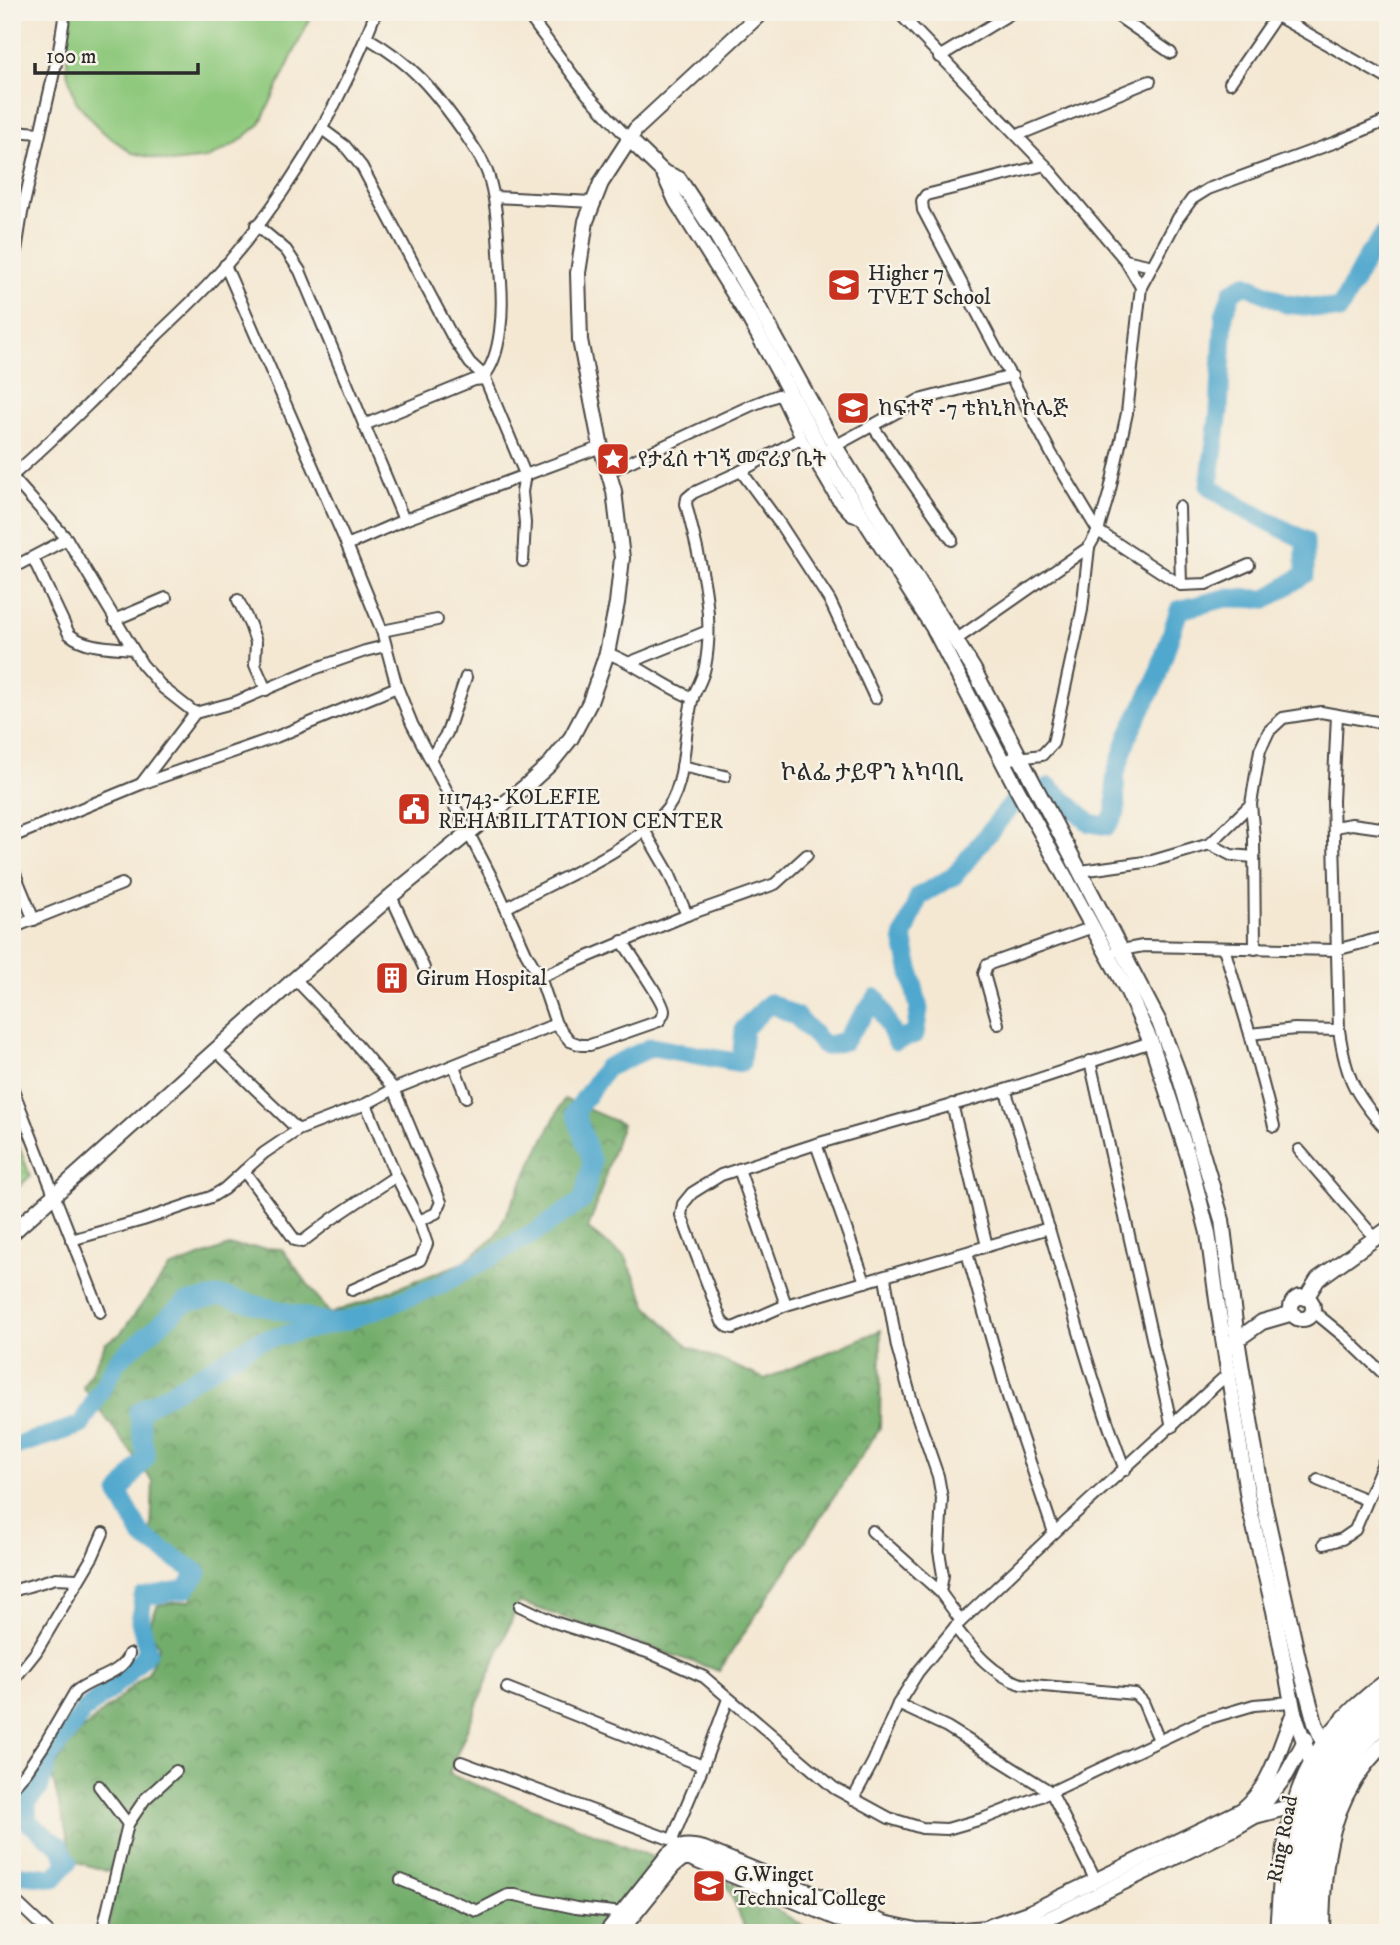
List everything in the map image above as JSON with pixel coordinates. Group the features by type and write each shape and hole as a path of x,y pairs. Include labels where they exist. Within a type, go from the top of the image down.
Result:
{"highway":[{"name":"Ring Road","path":"1291,1933 1298,1857 1312,1795 1341,1741 1362,1718 1388,1697"},
{"name":"Ring Road","path":"1307,1933 1312,1867 1320,1826 1331,1793 1355,1750 1388,1718"}],"main road":[{"path":"12,1233 295,979 391,896 526,786 563,750 590,702 607,653 615,617 622,558 614,491 601,447 580,340 579,255 586,221 601,183 628,138 646,118 762,12"},
{"path":"628,138 663,172 676,201 749,318 863,519 934,629 1093,927 1151,1042 1204,1214 1247,1495 1293,1670 1323,1741"},
{"path":"810,428 835,446 885,530 957,639 1121,948 1172,1053 1216,1196 1225,1238 1237,1339 1293,1670 1293,1707 1311,1762"},
{"path":"1224,1349 1262,1322 1293,1312 1294,1300 1309,1304 1318,1279 1388,1229"},
{"path":"1277,1933 1283,1855 1293,1806 1311,1762 1323,1741 1348,1714 1388,1680"},
{"path":"1013,1933 1096,1881 1230,1817 1248,1805 1259,1794 1269,1777 1293,1707"},
{"path":"1255,1816 1286,1775 1315,1723"},
{"path":"1322,1933 1324,1865 1336,1816 1361,1769 1388,1740"},
{"path":"606,1933 676,1844 704,1849 862,1916 900,1927 937,1932 971,1930 1035,1917 1233,1829 1255,1816 1293,1806"},
{"path":"619,1933 673,1866 683,1858 690,1858 874,1933"}],"street":[{"path":"12,276 22,213 65,12"},
{"path":"195,713 151,676 114,620 67,539 12,476 60,434 225,265 322,129 376,12"},
{"path":"526,12 587,94 628,138"},
{"path":"898,12 1045,165 1125,260 1141,287"},
{"path":"939,57 1013,12"},
{"path":"1112,12 1171,52"},
{"path":"1230,83 1273,14 1388,79"},
{"path":"364,425 485,377 492,363 502,316 494,197 490,178 479,156 443,103 405,61 366,37"},
{"path":"1018,135 1150,81"},
{"path":"1002,760 1042,755 1052,743 1082,610 1089,547 1098,531 1114,475 1127,413 1141,287 1178,218 1198,194 1388,120"},
{"path":"322,129 345,146 362,167 452,336 470,363 485,377 525,474 523,492 526,523 523,561"},
{"path":"12,131 40,133"},
{"path":"1045,165 930,194 922,201 923,210 1051,453 1098,531 1181,585 1206,584 1250,565"},
{"path":"494,197 592,202"},
{"path":"256,225 278,242 296,263 404,520"},
{"path":"1125,260 1152,266"},
{"path":"225,265 347,545 382,632 397,687 412,724 495,882 526,953 540,977 556,1024 570,1041 590,1045 661,1018 664,1010 622,941"},
{"path":"835,446 919,400 1012,376"},
{"path":"506,908 568,876 644,830 663,814 670,804 682,766 692,698 705,668 708,631 705,590 686,501 691,494 741,471 810,428 776,395 608,472"},
{"path":"872,425 952,540"},
{"path":"347,545 404,520 601,447"},
{"path":"741,471 780,524 830,601 875,698"},
{"path":"1179,507 1181,585"},
{"path":"12,568 67,539"},
{"path":"957,639 1089,547"},
{"path":"33,558 69,634 89,644 132,649"},
{"path":"114,620 166,598"},
{"path":"238,600 256,642 255,664 266,690"},
{"path":"382,632 437,621"},
{"path":"631,662 708,631"},
{"path":"141,784 195,713 236,702 314,669 385,646"},
{"path":"607,653 631,662 659,683 692,698"},
{"path":"430,759 447,733 466,677"},
{"path":"12,837 141,784 276,737 397,687"},
{"path":"1255,949 1251,804 1259,750 1274,725 1283,718 1295,715 1321,712 1388,724"},
{"path":"1337,715 1333,778 1339,1031 1349,1077 1367,1107 1388,1132"},
{"path":"682,766 725,776"},
{"path":"1081,871 1152,861 1210,844 1251,804"},
{"path":"1334,827 1352,824 1388,829"},
{"path":"644,830 669,873 687,915"},
{"path":"1210,844 1231,855 1254,857"},
{"path":"540,977 687,915 775,884 807,855"},
{"path":"12,867 34,920"},
{"path":"12,928 122,884"},
{"path":"391,896 424,968"},
{"path":"998,1024 985,977 984,971 988,965 1093,927"},
{"path":"1107,955 1121,948 1143,946 1336,950 1388,936"},
{"path":"1224,948 1274,1126"},
{"path":"295,979 344,1030 394,1089 441,1202 436,1213 419,1221"},
{"path":"71,1240 211,1197 225,1189 264,1153 298,1130 556,1024"},
{"path":"1250,1034 1295,1029 1339,1031"},
{"path":"1049,1228 886,1278 786,1305 733,1328 722,1322 681,1215 683,1204 697,1188 739,1169 1005,1090 1151,1042"},
{"path":"216,1051 298,1130"},
{"path":"1090,1061 1172,1427"},
{"path":"454,1066 466,1097"},
{"path":"12,1087 100,1312"},
{"path":"1005,1090 1100,1398 1125,1470"},
{"path":"352,1290 419,1259 427,1244 366,1104"},
{"path":"952,1104 987,1246"},
{"path":"816,1144 865,1282"},
{"path":"1299,1150 1375,1238"},
{"path":"739,1169 786,1305"},
{"path":"244,1171 295,1240 302,1242 396,1176"},
{"path":"967,1253 1008,1397 1054,1533"},
{"path":"886,1278 897,1347 943,1498 939,1551 943,1575 940,1592"},
{"path":"1309,1304 1388,1378"},
{"path":"853,1799 873,1762 898,1704 918,1672 958,1624 1228,1373 1242,1365"},
{"path":"1324,1544 1342,1539 1355,1530 1388,1451"},
{"path":"1318,1480 1367,1500"},
{"path":"872,1531 940,1592 988,1667 1021,1684 1135,1694 1143,1702 1158,1740"},
{"path":"12,1682 36,1652 77,1578 86,1567 103,1532"},
{"path":"12,1591 57,1578 77,1578"},
{"path":"520,1606 554,1622 650,1653 704,1677 807,1767 853,1799 889,1818 922,1828 947,1829 985,1818 1051,1792 1203,1720 1254,1705 1293,1707"},
{"path":"12,1788 44,1745 75,1692 122,1667 129,1654"},
{"path":"507,1688 703,1766"},
{"path":"461,1762 676,1844 727,1699"},
{"path":"898,1704 947,1727 1051,1792 1096,1881"},
{"path":"102,1933 128,1824 145,1799 176,1771"},
{"path":"99,1786 128,1824"},
{"path":"401,1880 477,1911 508,1895 515,1895 576,1908 623,1913"},
{"path":"12,1898 49,1933"},
{"path":"1035,1917 1060,1933"}],"green space":[{"path":"72,12 313,12 260,124 237,143 208,158 171,162 132,153 100,130 76,101 67,72 67,38"},
{"path":"564,1099 622,1124 588,1229 626,1258 648,1307 689,1347 765,1379 881,1330 880,1428 719,1671 519,1602 449,1774 660,1860 605,1933 108,1933 116,1874 74,1861 51,1773 73,1738 148,1673 159,1646 148,1627 158,1605 191,1600 201,1568 151,1533 153,1482 83,1387 106,1343 120,1334 169,1268 229,1246 282,1249 330,1314 462,1263 495,1237"},
{"path":"12,1127 30,1176 12,1194"},
{"path":"724,1878 815,1933 747,1933"}],"waterway":[{"path":"12,1874 54,1878 68,1862 60,1846 28,1822 27,1801 39,1789 49,1757 84,1711 125,1677 148,1651 140,1621 143,1597 185,1589 198,1573 143,1537 119,1494 146,1457 138,1412 258,1341 349,1320 438,1286 536,1232 583,1200 592,1162 575,1112 606,1068 652,1047 741,1063 744,1029 770,1003 796,1016 825,1046 844,1041 876,998 896,1041 915,1034 919,1009 903,938 919,896 954,876 1012,804 1049,787 1090,823 1107,826 1116,812 1115,776 1128,736 1155,683 1179,610 1226,598 1267,599 1305,574 1305,540 1242,508 1209,486 1219,412 1224,315 1232,292 1245,284 1286,304 1339,310 1369,254 1388,230"},
{"path":"12,1447 81,1425 118,1360 185,1303 221,1296 327,1322"}],"place":[{"name":"Higher 7 TVET School","path":"844,285"},
{"name":"ከፍተኛ -7 ቴክኒክ ኮሌጅ","path":"853,408"},
{"name":"የታፈሰ ተገኝ መኖሪያ ቤት","path":"613,459"},
{"name":"111743- KOLEFIE REHABILITATION CENTER","path":"414,809"},
{"name":"Girum Hospital","path":"392,978"},
{"name":"G.Winget Technical College","path":"709,1886"}],"district":[{"name":"ኮልፌ ታይዋን አካባቢ","path":"872,772"}]}
